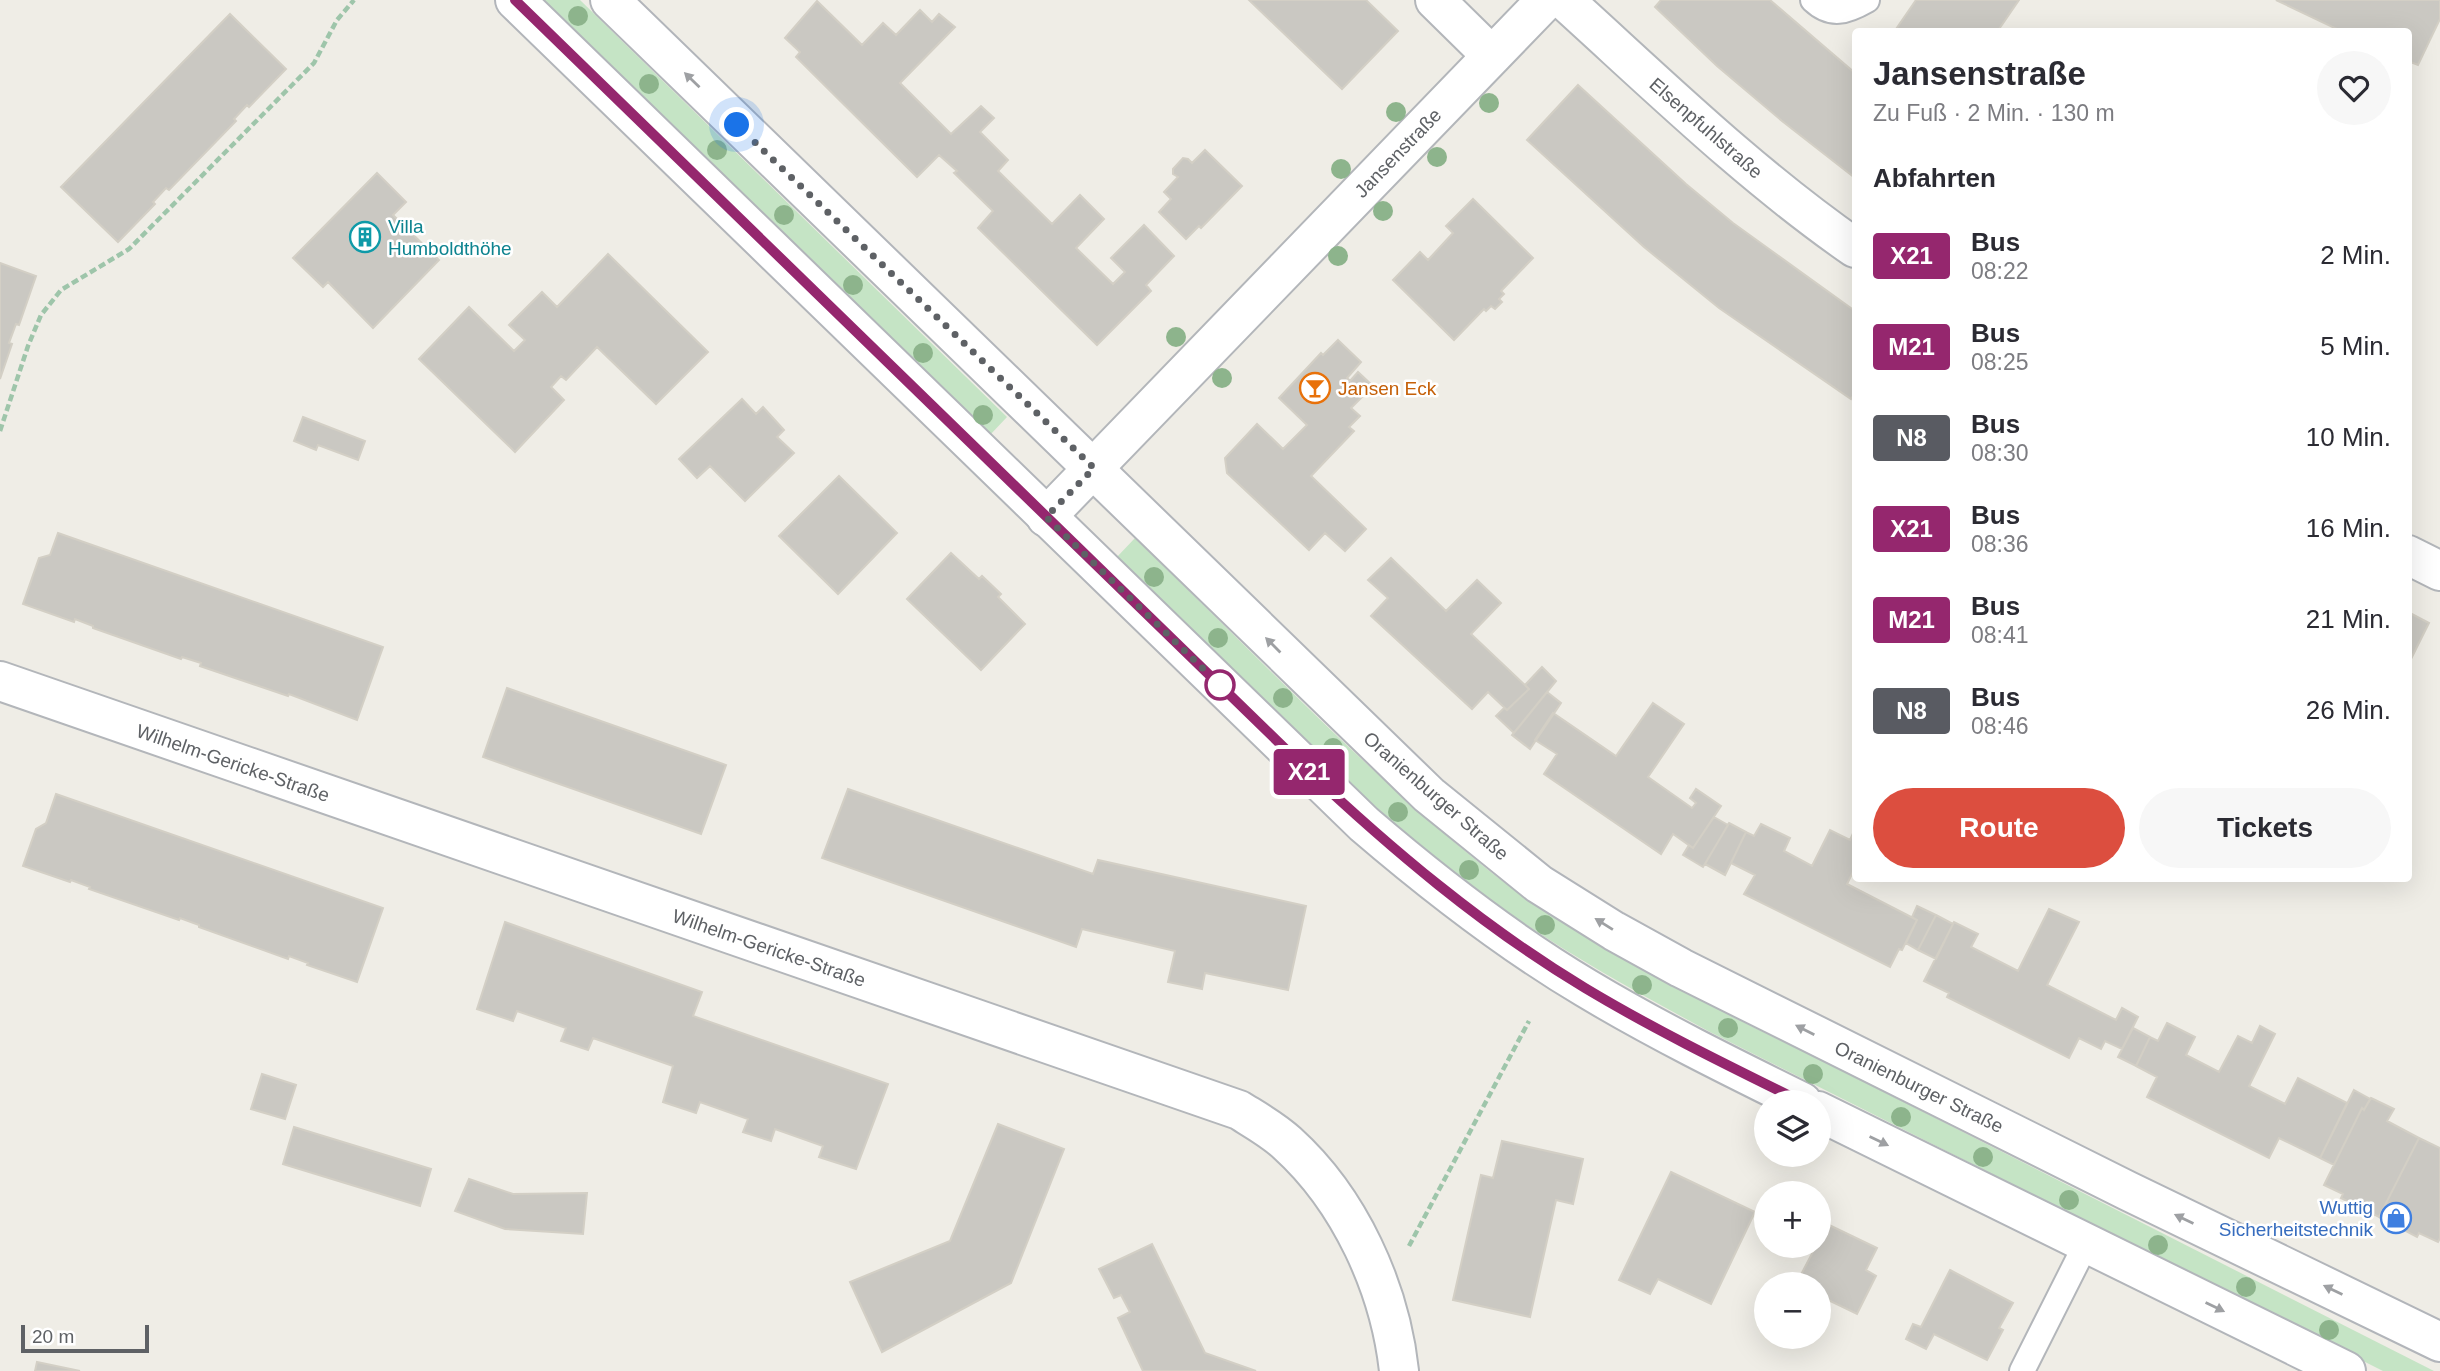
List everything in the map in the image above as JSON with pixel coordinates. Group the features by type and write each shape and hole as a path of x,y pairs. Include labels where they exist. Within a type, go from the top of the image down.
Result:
{"main road":[{"path":"516,0 1314,777 1428,878 1505,936 1585,988 1686,1045 1778,1090"},
{"name":"Oranienburger Straße","path":"610,0 1094,468 1321,693 1429,795 1539,884 1681,968 2128,1191 2440,1342"},
{"path":"1435,0 1492,56"},
{"name":"Jansenstraße","path":"1046,517 1545,0"},
{"name":"Elsenpfuhlstraße","path":"1564,0 1705,131 1815,220 1852,246"},
{"path":"2412,557 2440,571"},
{"name":"Wilhelm-Gericke-Straße","path":"0,681 1239,1110 1287,1143 1313,1170 1333,1197 1359,1240 1380,1289 1397,1353 1399,1371"},
{"path":"1831,1117 2346,1371"}],"lane":[{"path":"1813,0 1823,10 1838,11 1853,8 1867,0"},
{"path":"2022,1371 2086,1244"}],"path":[{"path":"0,431 41,315 61,290 129,249 314,63 337,20 354,0"},
{"path":"1407,1249 1528,1021"}],"green space":[{"path":"542,0 580,0 1007,417 990,435"},
{"path":"1135,538 1308,708 1396,790 1487,869 1573,928 1757,1029 2434,1371 2383,1371 1831,1093 1831,1090 1825,1090 1710,1032 1560,947 1475,888 1380,811 1290,728 1116,558"}],"building":[{"path":"1249,0 1366,0 1398,31 1342,89"},
{"path":"1661,0 1770,0 1852,70 1852,176 1717,66 1655,7"},
{"path":"1916,0 2019,0 2000,28 1897,28"},
{"path":"2276,0 2440,0 2440,19 2418,65 2412,63 2412,28 2335,28"},
{"path":"817,1 862,45 883,23 896,35 920,10 932,22 939,14 955,27 900,83 951,134 981,106 994,118 980,132 1008,160 998,171 1052,224 1080,195 1104,219 1076,248 1113,284 1125,272 1111,258 1144,225 1174,256 1146,285 1151,291 1097,345 978,228 993,211 954,173 957,171 939,155 917,177 796,57 800,52 785,38"},
{"path":"230,14 286,69 249,107 247,105 234,119 236,121 169,190 166,188 153,202 155,204 118,242 61,187"},
{"path":"1578,85 1686,184 1733,223 1852,309 1851,399 1719,308 1644,247 1527,140"},
{"path":"1205,150 1242,186 1201,228 1199,226 1186,239 1159,212 1171,199 1164,192 1178,177 1173,174 1173,169 1183,158 1192,163"},
{"name":"Villa Humboldthöhe","path":"377,173 406,202 393,215 439,260 373,328 328,282 323,287 293,258"},
{"path":"1473,199 1533,258 1501,291 1504,294 1499,299 1502,302 1495,309 1491,306 1486,311 1484,309 1454,340 1393,280 1420,252 1428,260 1453,233 1446,226"},
{"path":"608,254 708,352 656,404 597,347 566,380 561,376 551,387 564,400 515,452 419,359 469,307 514,351 525,340 509,325 542,292 557,307"},
{"path":"0,263 36,276 19,325 16,324 9,343 12,344 0,379"},
{"path":"1338,340 1361,362 1347,378 1350,381 1358,372 1373,386 1351,408 1360,416 1349,427 1354,431 1311,476 1366,529 1345,551 1325,533 1309,550 1227,473 1225,458 1257,424 1283,449 1307,425 1279,398 1321,353 1323,355"},
{"path":"742,399 756,414 763,407 784,430 777,437 794,453 745,501 710,466 697,478 679,459"},
{"path":"303,417 365,441 358,460 318,445 316,450 294,441"},
{"path":"839,476 897,533 838,594 779,536"},
{"path":"58,533 383,647 357,720 289,694 288,696 200,666 201,663 182,657 181,659 93,628 75,619 74,622 23,604 39,558 50,555"},
{"path":"951,553 979,579 982,576 1001,594 998,597 1025,624 981,670 907,599"},
{"path":"1391,558 1446,611 1477,580 1501,603 1471,634 1529,689 1507,710 1488,692 1472,709 1371,616 1388,598 1368,580"},
{"path":"2412,614 2429,623 2412,657"},
{"path":"1542,667 1556,681 1514,733 1496,716 1504,708 1507,710 1529,689 1525,685"},
{"path":"507,688 726,765 701,834 483,757"},
{"path":"1547,692 1561,703 1530,749 1512,735"},
{"path":"1653,703 1684,724 1648,777 1692,808 1696,803 1690,798 1696,789 1721,806 1693,848 1673,834 1661,854 1544,774 1557,754 1535,740 1553,713 1616,756"},
{"path":"848,789 1093,874 1098,860 1306,906 1288,990 1205,973 1202,989 1168,982 1175,951 1082,929 1076,947 822,858"},
{"path":"56,794 383,908 357,982 180,918 179,920 89,889 90,887 71,880 70,882 23,866 36,829 46,823"},
{"path":"1714,817 1728,825 1703,867 1683,855 1689,845 1693,848"},
{"path":"1729,823 1746,832 1725,875 1705,864"},
{"path":"1761,824 1790,838 1784,851 1812,866 1830,830 1850,840 1852,836 1852,874 1847,884 1917,920 1890,967 1744,894 1755,875 1731,863 1746,832 1754,836"},
{"path":"1917,906 1936,915 1918,950 1906,943 1917,920 1912,917"},
{"path":"2049,909 2079,922 2047,985 2116,1020 2122,1008 2138,1017 2122,1049 2105,1041 2101,1049 2079,1038 2069,1058 1947,997 1949,993 1924,981 1954,922 1978,934 1971,947 2018,971"},
{"path":"1936,915 1953,924 1936,959 1918,950"},
{"path":"505,922 702,992 693,1016 888,1084 856,1169 819,1157 823,1146 775,1129 771,1141 743,1132 748,1119 700,1102 696,1113 663,1102 673,1066 593,1038 588,1050 561,1041 566,1028 517,1011 513,1021 477,1009"},
{"path":"2167,1023 2195,1037 2186,1055 2219,1072 2238,1036 2252,1043 2260,1026 2275,1034 2249,1086 2285,1104 2298,1078 2347,1103 2320,1158 2279,1138 2269,1158 2147,1097 2157,1077 2136,1066 2150,1037 2158,1041"},
{"path":"2133,1028 2150,1037 2136,1066 2118,1057"},
{"path":"262,1074 296,1085 285,1119 251,1109"},
{"path":"2354,1090 2370,1099 2364,1110 2362,1108 2334,1165 2320,1158"},
{"path":"2371,1098 2394,1109 2387,1121 2419,1138 2379,1217 2341,1198 2343,1194 2324,1185 2362,1108 2364,1110"},
{"path":"998,1124 1064,1149 1011,1283 882,1352 850,1282 950,1241"},
{"path":"294,1127 431,1169 420,1206 283,1164"},
{"path":"2419,1138 2440,1148 2438,1242 2419,1233 2417,1237 2379,1217"},
{"path":"1502,1141 1583,1159 1573,1204 1556,1200 1530,1317 1453,1300 1481,1175 1493,1178"},
{"path":"1671,1172 1754,1212 1711,1304 1658,1279 1650,1294 1619,1280"},
{"path":"469,1179 513,1194 587,1193 583,1234 505,1229 455,1211"},
{"path":"1831,1226 1877,1248 1866,1270 1876,1276 1857,1314 1831,1301 1831,1272 1802,1272 1810,1258 1831,1258"},
{"path":"1152,1244 1205,1353 1256,1371 1143,1371 1118,1318 1130,1312 1121,1295 1114,1298 1099,1269"},
{"path":"1950,1270 2013,1303 1999,1328 2003,1330 1987,1360 1934,1334 1926,1349 1906,1339 1913,1324 1921,1327"},
{"path":"37,1362 80,1371 35,1371"}],"bus line":[{"name":"X21","path":"515,0 1364,824 1428,878 1505,936 1585,988 1686,1045 1778,1090"}],"place":[{"name":"Villa Humboldthöhe","path":"365,237"},
{"name":"Jansen Eck","path":"1315,388"},
{"name":"Wuttig Sicherheitstechnik","path":"2396,1218"}],"route":[{"path":"737,125 1094,468 1046,517 1220,685"}]}
